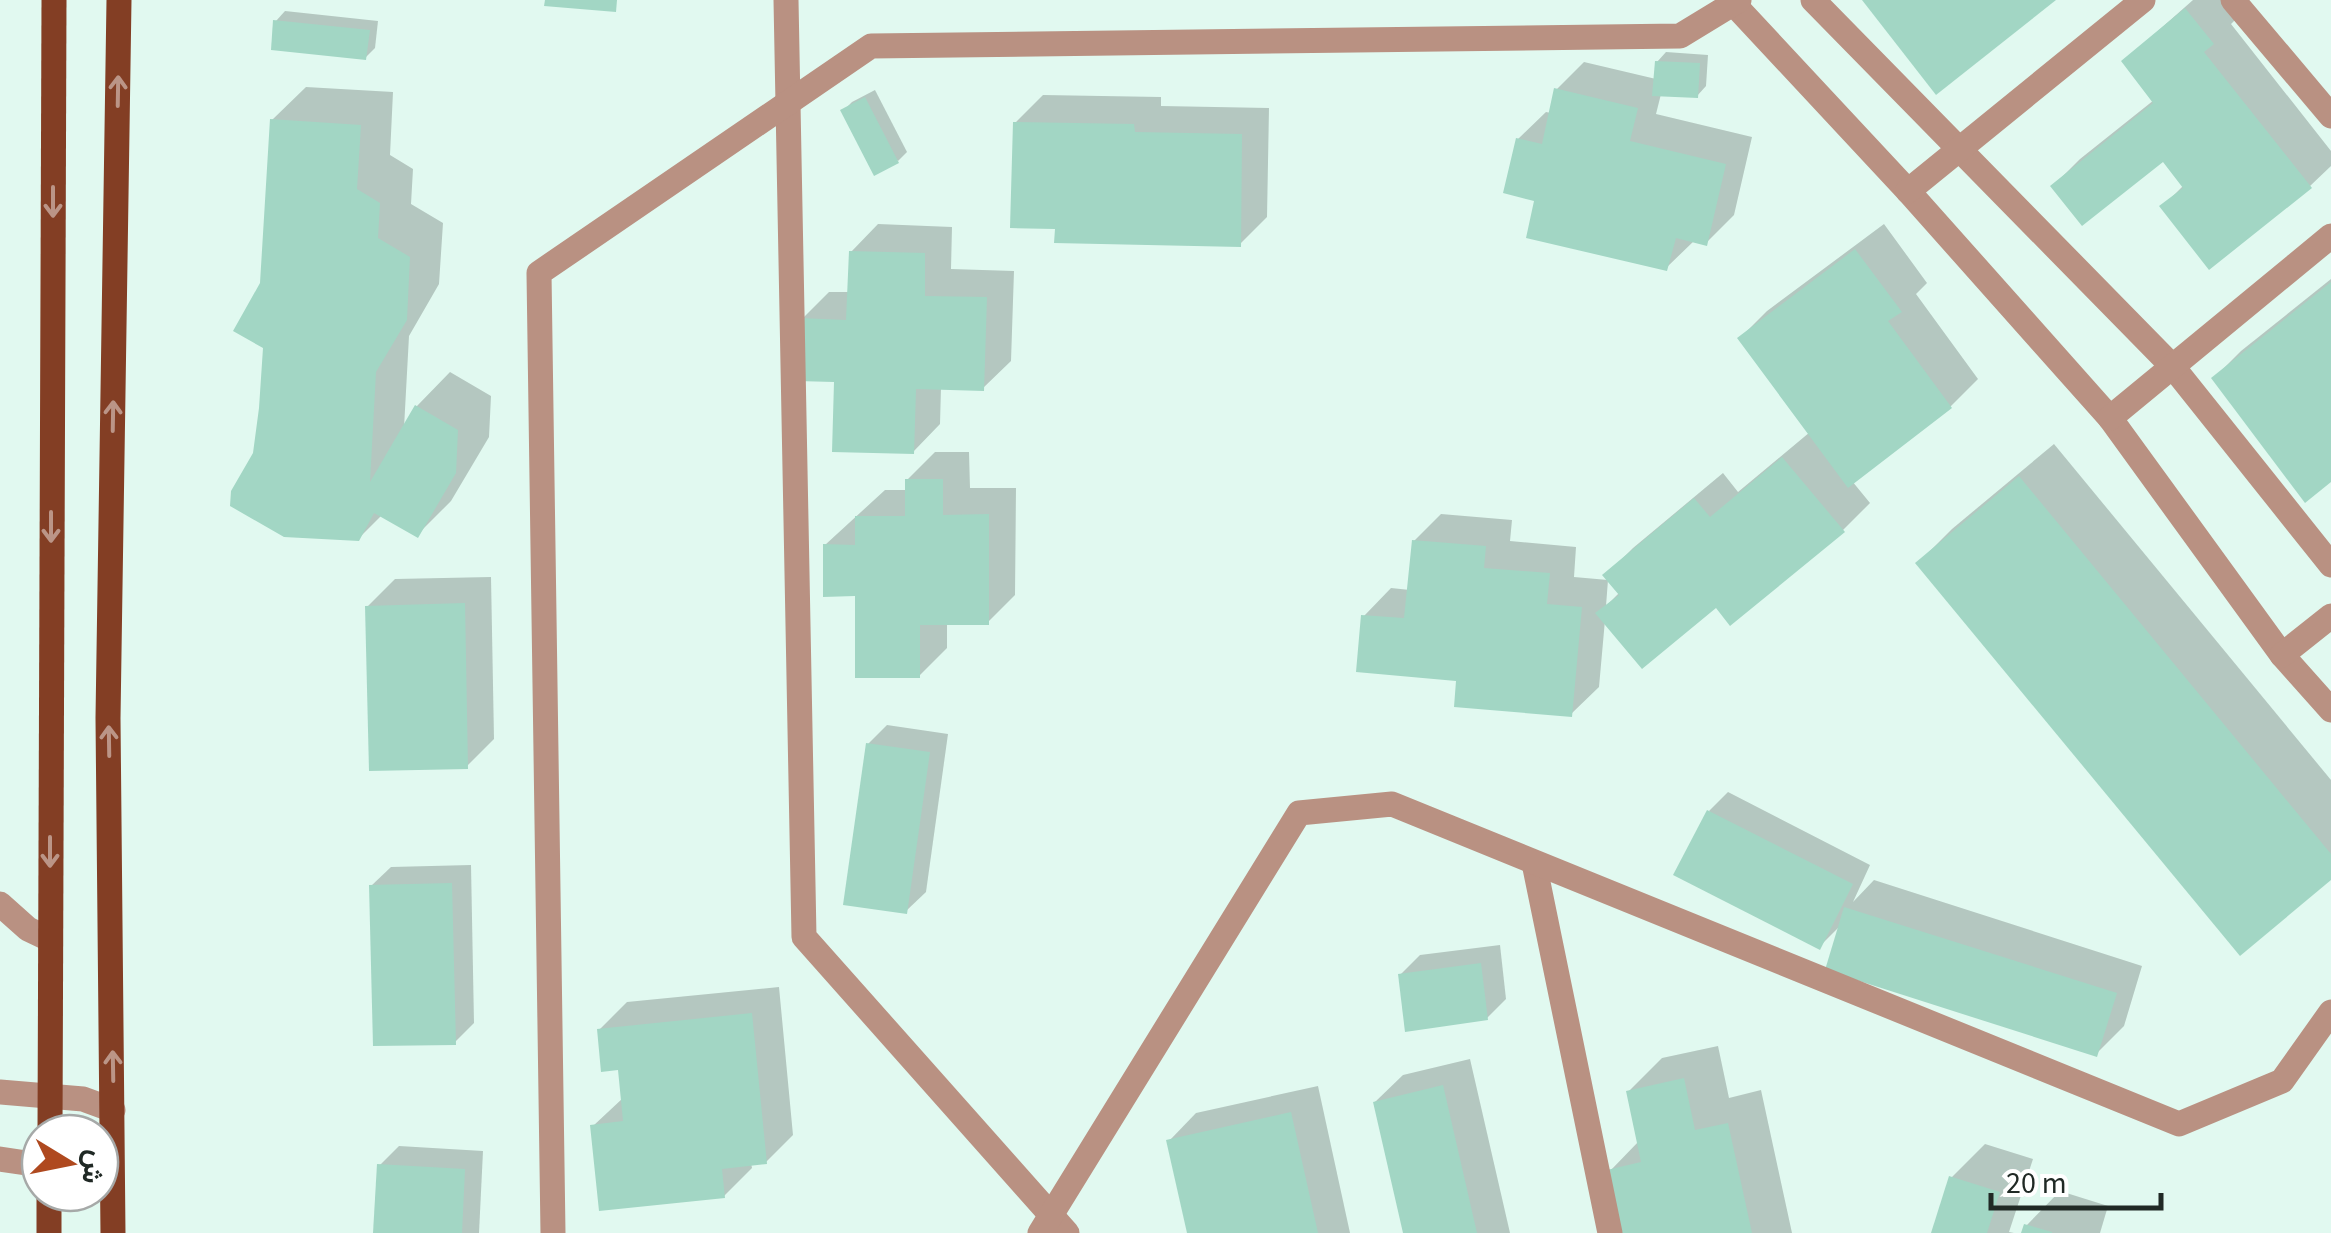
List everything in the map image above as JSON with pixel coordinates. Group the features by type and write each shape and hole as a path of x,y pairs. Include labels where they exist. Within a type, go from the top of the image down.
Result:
{"main road":[{"path":"50,1113 54,0"},
{"path":"114,1113 108,718 119,0"}],"street":[{"path":"786,0 804,936 1052,1227 1299,814 1392,804 2180,1124 2282,1081 2331,1012"},
{"path":"1813,0 2173,367 2331,565"},
{"path":"1908,192 2144,0"},
{"path":"2232,0 2331,116"},
{"path":"552,1233 539,273 871,46 1680,36 1734,1 2110,418 2282,655 2331,710"},
{"path":"2110,418 2331,236"},
{"path":"2282,655 2331,616"},
{"path":"1534,862 1610,1233"},
{"path":"0,904 28,929 49,939"},
{"path":"0,1092 83,1099 114,1110"}],"building":[{"path":"545,0 617,0 616,12 544,6"},
{"path":"1862,0 2056,0 1936,95"},
{"path":"2185,8 2214,44 2204,52 2312,188 2209,270 2159,206 2183,188 2163,162 2082,226 2050,186 2153,103 2121,61"},
{"path":"273,20 370,30 366,60 271,50"},
{"path":"1655,61 1700,63 1698,98 1652,96"},
{"path":"1554,88 1638,108 1630,141 1726,164 1707,246 1676,238 1667,271 1526,238 1534,201 1503,193 1516,138 1542,144"},
{"path":"865,97 899,163 874,176 840,110"},
{"path":"270,119 361,125 357,189 380,203 378,238 410,257 407,320 376,372 370,482 415,405 458,430 456,473 418,538 374,513 359,541 284,537 230,506 231,491 253,453 259,408 263,348 233,331 260,283"},
{"path":"1013,122 1134,124 1135,132 1242,134 1241,247 1054,243 1055,229 1010,228"},
{"path":"1855,249 1902,312 1888,321 1952,408 1848,488 1737,338"},
{"path":"849,251 925,253 925,296 987,297 984,391 916,389 914,454 832,452 834,382 797,381 799,318 846,320"},
{"path":"2331,282 2331,482 2305,503 2211,378"},
{"path":"1782,457 1845,532 1730,626 1716,608 1642,669 1595,613 1619,595 1602,575 1694,498 1710,517"},
{"path":"2019,476 2331,854 2331,880 2240,956 1915,563"},
{"path":"905,479 943,479 943,515 989,514 989,625 920,625 920,678 855,678 855,596 823,597 823,544 855,545 855,516 905,516"},
{"path":"1412,540 1486,546 1484,568 1550,573 1547,604 1582,607 1572,717 1454,707 1456,681 1356,672 1361,615 1404,618"},
{"path":"465,603 468,769 369,771 365,606"},
{"path":"866,743 930,752 907,914 843,905"},
{"path":"1707,810 1853,884 1820,950 1673,875"},
{"path":"452,883 456,1045 373,1046 369,885"},
{"path":"1844,907 2117,993 2097,1057 1825,970"},
{"path":"1481,963 1488,1020 1405,1032 1398,974"},
{"path":"752,1013 767,1164 722,1169 725,1198 599,1211 590,1125 623,1121 618,1070 601,1072 597,1029"},
{"path":"1684,1078 1695,1130 1728,1123 1752,1233 1621,1233 1607,1170 1641,1162 1626,1091"},
{"path":"1443,1085 1477,1233 1403,1233 1373,1102"},
{"path":"1291,1112 1318,1233 1187,1233 1166,1140"},
{"path":"377,1164 465,1169 462,1233 373,1233"},
{"path":"1949,1176 2000,1192 1987,1233 1931,1233"},
{"path":"2024,1224 2052,1232 2052,1233 2021,1233"}]}
